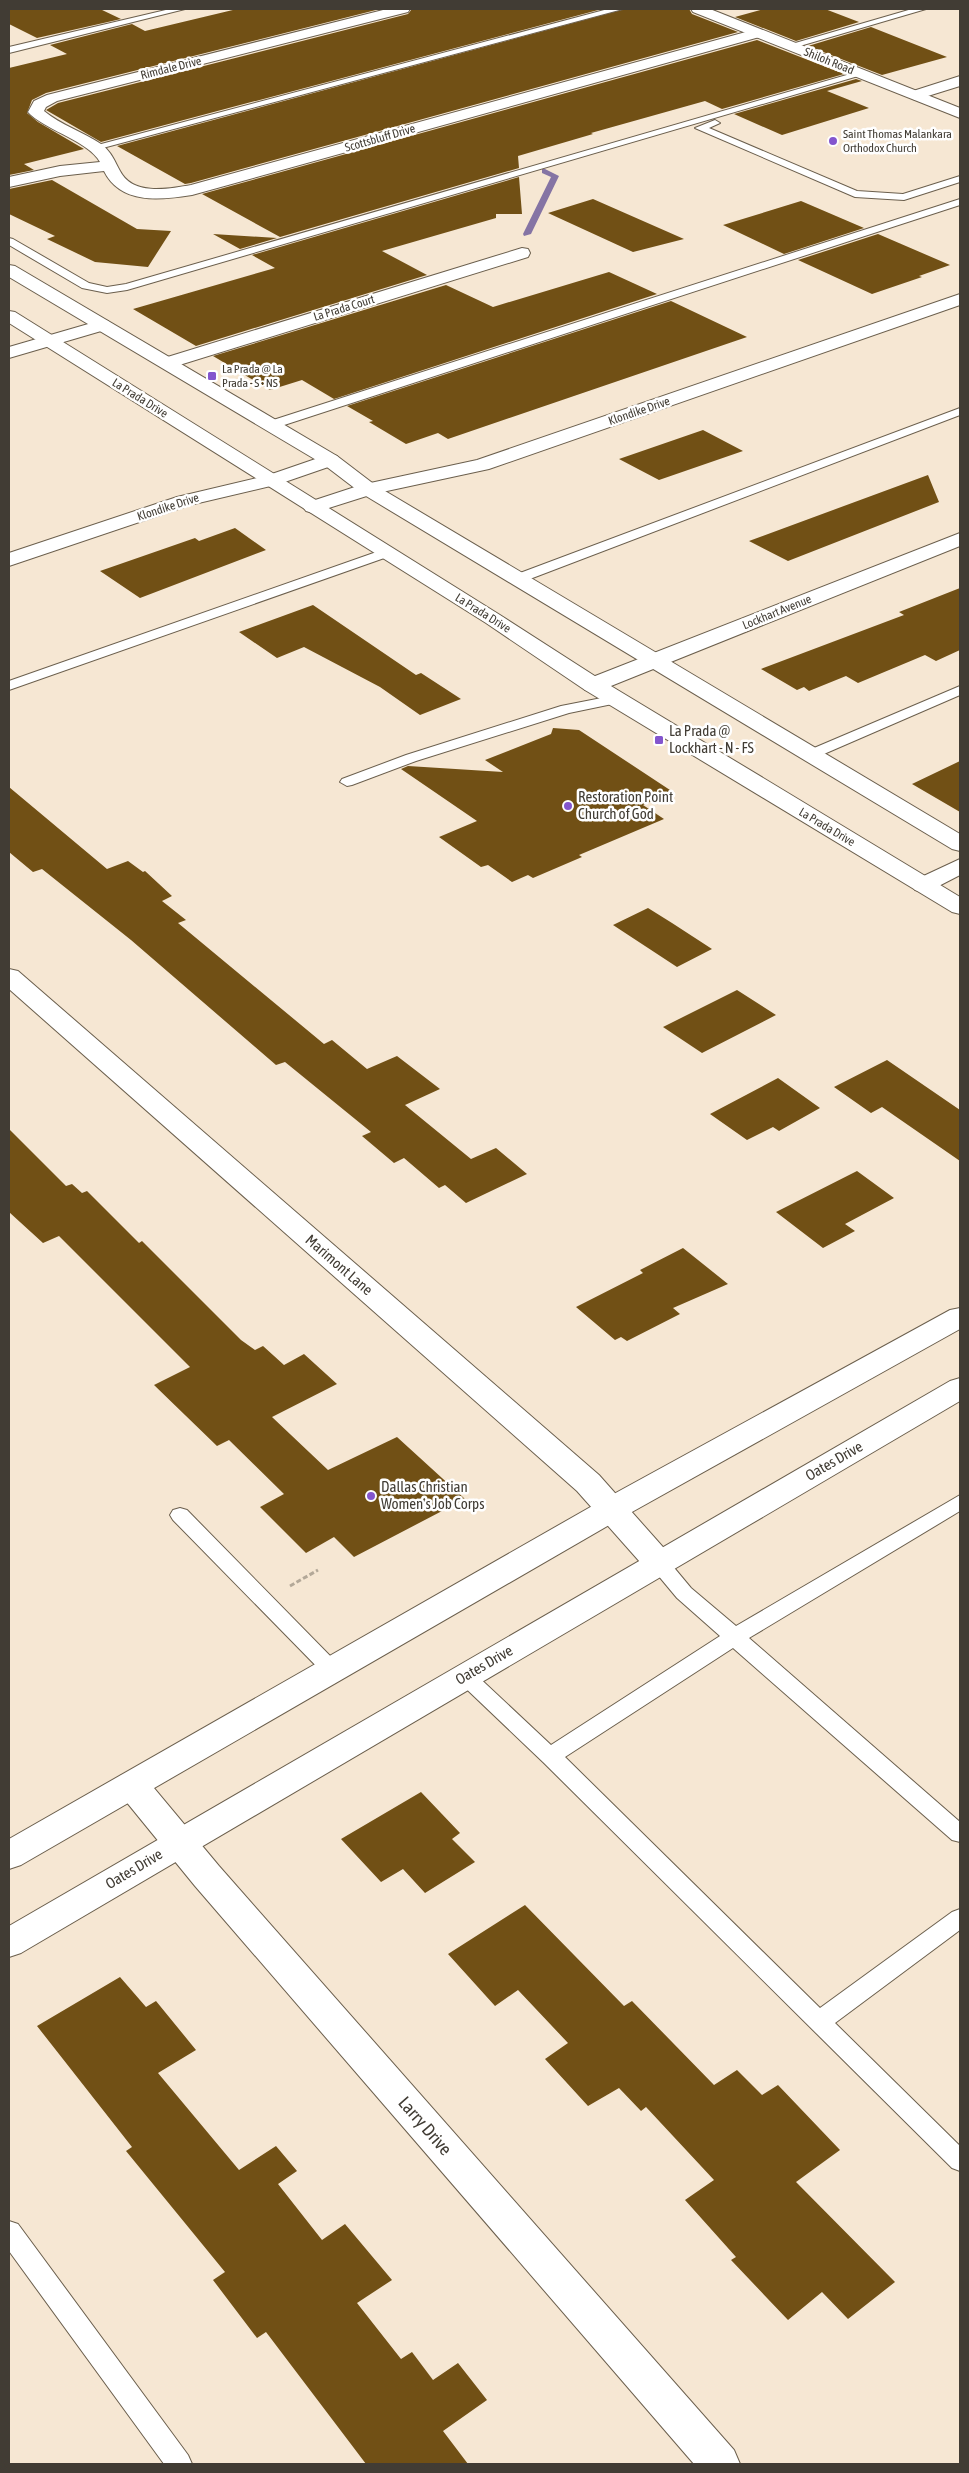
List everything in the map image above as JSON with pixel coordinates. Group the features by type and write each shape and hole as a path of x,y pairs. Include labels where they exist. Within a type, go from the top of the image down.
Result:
{"street":[{"name":"Rimdale Drive","path":"111,166 106,156 95,148 44,120 36,112 39,104 52,98 403,9"},
{"name":"Shiloh Road","path":"698,9 960,113"},
{"name":"Scottsbluff Drive","path":"111,166 114,176 124,186 136,191 152,194 171,194 192,190 758,33"},
{"path":"914,95 960,81"},
{"path":"9,182 60,170 111,166"},
{"name":"La Prada Court","path":"167,364 522,253"},
{"path":"9,270 330,460 368,489 960,844"},
{"name":"Klondike Drive","path":"313,507 368,489 482,465 960,299"},
{"name":"La Prada Drive","path":"9,316 493,619 617,700 960,907"},
{"path":"9,353 102,325"},
{"name":"Klondike Drive","path":"9,560 184,501 272,480 330,460"},
{"name":"Lockhart Avenue","path":"593,685 960,539"},
{"path":"923,885 960,866"},
{"name":"Marimont Lane","path":"9,976 588,1483 658,1563"},
{"path":"9,1855 612,1510 960,1317"},
{"name":"Oates Drive","path":"9,1943 179,1842 960,1388"},
{"name":"Larry Drive","path":"132,1785 179,1842 720,2464"}],"lane":[{"path":"9,50 180,9"},
{"path":"95,148 618,9"},
{"path":"790,46 921,9"},
{"path":"864,75 700,128 855,194 904,197 960,179"},
{"path":"9,241 86,286 107,290 127,287 864,75"},
{"path":"271,425 960,202"},
{"path":"517,579 960,411"},
{"path":"9,686 385,553"},
{"path":"812,754 960,690"},
{"path":"347,782 411,758 502,731 566,709 617,700"},
{"path":"550,1756 734,1637 960,1502"},
{"path":"180,1515 332,1671"},
{"path":"658,1563 684,1593 960,1834"},
{"path":"465,1676 550,1756 960,2161"},
{"path":"819,2022 960,1918"},
{"path":"9,2232 179,2464"}],"building":[{"path":"9,9 100,9 121,19 37,38 9,24"},
{"path":"237,9 380,9 46,93 32,100 27,113 38,122 84,149 24,164 34,170 9,175 9,68 67,54 50,45 132,24 145,31"},
{"path":"412,9 602,9 101,142 46,110 58,103 408,14"},
{"path":"625,9 689,9 692,14 738,32 191,183 185,184 117,146"},
{"path":"764,9 825,9 859,22 796,41 735,17"},
{"path":"871,27 947,57 882,75 808,46"},
{"path":"757,40 844,74 722,109 705,101 591,133 593,134 518,156 519,168 280,237 202,194"},
{"path":"856,79 862,81 827,91 869,108 782,135 734,114"},
{"path":"519,177 522,214 496,214 496,218 382,251 427,275 196,346 133,309 275,268 252,255"},
{"path":"52,180 137,229 171,231 148,267 95,262 47,239 55,236 9,214 9,189"},
{"path":"593,199 684,239 633,252 548,213"},
{"path":"801,201 864,228 784,254 723,225"},
{"path":"213,234 277,238 240,249"},
{"path":"878,234 950,265 872,294 798,260"},
{"path":"609,272 657,294 334,399 302,380 270,390 213,356 446,285 493,307"},
{"path":"671,301 747,337 448,439 438,433 406,444 369,422 373,421 347,406"},
{"path":"703,430 743,451 659,480 619,459"},
{"path":"928,475 939,502 788,561 749,541"},
{"path":"235,528 266,550 140,598 100,571 195,538 199,541"},
{"path":"960,588 960,650 936,661 925,655 858,683 846,676 809,691 804,687 797,690 761,669 904,615 899,612"},
{"path":"313,605 416,675 421,673 461,699 420,715 380,687 304,647 277,658 239,632"},
{"name":"Restoration Point Church of God","path":"553,728 579,730 673,792 643,805 664,819 579,855 582,857 533,878 528,875 512,882 488,865 481,867 439,837 477,821 401,769 408,766 503,772 485,760 551,734"},
{"path":"960,761 960,812 912,784"},
{"path":"9,787 107,869 128,861 143,872 145,871 172,896 162,901 186,920 178,923 324,1044 332,1040 367,1069 397,1056 440,1089 405,1105 471,1159 496,1148 527,1174 466,1203 445,1185 439,1188 404,1158 394,1163 362,1136 371,1132 285,1062 276,1065 131,940 42,869 33,872 9,852"},
{"path":"648,908 712,949 677,967 613,925"},
{"path":"737,990 776,1015 702,1053 663,1027"},
{"path":"887,1060 960,1110 960,1161 882,1107 871,1113 834,1087"},
{"path":"778,1078 820,1108 779,1131 773,1127 747,1140 710,1114"},
{"path":"9,1129 66,1186 72,1184 82,1193 87,1191 139,1243 142,1241 241,1340 255,1350 263,1346 284,1365 304,1354 337,1384 272,1417 328,1470 397,1437 465,1499 354,1557 334,1537 306,1553 260,1507 284,1494 229,1440 217,1446 154,1385 190,1367 59,1236 43,1243 9,1212"},
{"path":"857,1171 894,1198 845,1224 855,1231 823,1248 776,1212"},
{"path":"683,1248 728,1284 673,1308 680,1314 627,1341 621,1337 615,1340 576,1307 643,1273 640,1270"},
{"path":"421,1792 460,1833 452,1839 475,1862 425,1893 403,1869 381,1882 341,1839"},
{"path":"525,1905 624,2006 632,2001 714,2085 737,2070 762,2095 778,2085 840,2150 796,2182 895,2282 848,2319 822,2292 788,2320 731,2260 736,2257 685,2200 714,2180 646,2107 641,2111 619,2088 588,2106 545,2059 568,2043 518,1990 495,2006 448,1954"},
{"path":"120,1977 146,2007 156,2001 196,2050 158,2073 239,2170 276,2146 297,2171 278,2184 322,2240 345,2224 392,2280 357,2303 401,2359 412,2352 433,2380 458,2363 487,2400 443,2431 468,2464 366,2464 266,2332 257,2338 213,2280 225,2272 126,2151 132,2147 37,2026"}],"waterway":[{"path":"527,234 555,176 545,171"}],"place":[{"name":"Saint Thomas Malankara Orthodox Church","path":"833,141"},
{"name":"La Prada @ La Prada - S - NS","path":"212,376"},
{"name":"La Prada @ Lockhart - N - FS","path":"659,740"},
{"name":"Restoration Point Church of God","path":"568,806"},
{"name":"Dallas Christian Women's Job Corps","path":"371,1496"}]}
